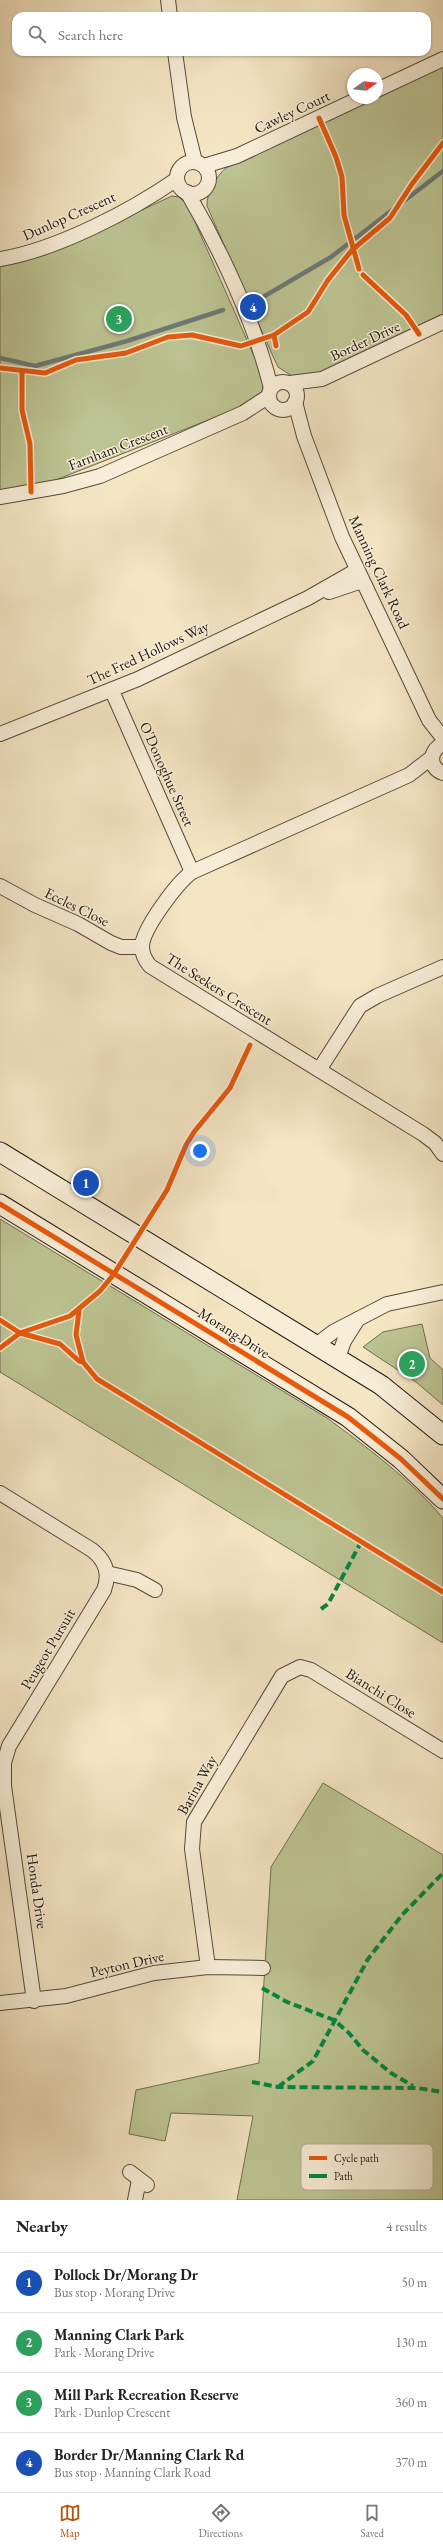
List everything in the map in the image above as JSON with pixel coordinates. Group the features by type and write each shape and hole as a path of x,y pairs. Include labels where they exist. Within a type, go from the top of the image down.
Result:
{"main road":[{"path":"0,1152 338,1358 409,1406 443,1435"},
{"name":"Morang Drive","path":"0,1204 348,1417 401,1459 443,1499"}],"street":[{"path":"168,0 170,12"},
{"path":"176,56 184,117 198,167 208,185 201,192 182,187 178,171 198,167"},
{"path":"383,87 443,59"},
{"name":"Cawley Court","path":"198,167 237,156 347,104"},
{"name":"Dunlop Crescent","path":"0,259 38,251 149,198 182,187"},
{"name":"Manning Clark Road","path":"182,187 207,227 282,400 304,436 342,537 379,618 399,653 429,720 439,755"},
{"name":"Manning Clark Road","path":"201,192 207,227"},
{"name":"Border Drive","path":"322,379 278,383 282,400 322,379 443,322"},
{"name":"Manning Clark Road","path":"262,353 295,390 282,400"},
{"name":"Farnham Crescent","path":"0,497 63,486 100,476 243,413 282,400"},
{"name":"The Fred Hollows Way","path":"0,734 112,690 308,598 360,576"},
{"name":"O'Donoghue Street","path":"112,690 192,872"},
{"path":"142,947 144,936 174,888 192,872 409,775 439,755"},
{"name":"Eccles Close","path":"0,886 35,905 78,924 120,947 142,947"},
{"name":"The Seekers Crescent","path":"142,947 143,955 150,966 423,1134 435,1143 443,1154"},
{"path":"319,1070 360,1006 377,996 443,967"},
{"path":"316,1345 333,1332 387,1304 443,1292"},
{"path":"338,1358 344,1341 358,1319"},
{"path":"0,1493 92,1550 103,1561 107,1573 138,1580 155,1590"},
{"name":"Peugeot Pursuit","path":"2,1786 4,1763 9,1746 104,1590 107,1573"},
{"name":"Bianchi Close","path":"300,1667 311,1670 443,1751"},
{"name":"Barina Way","path":"208,1967 192,1849 194,1822 282,1676 300,1667"},
{"name":"Honda Drive","path":"2,1786 34,2001"},
{"name":"Peyton Drive","path":"0,2003 34,2001 66,1996 154,1973 208,1967 263,1968"},
{"path":"135,2200 139,2179"}],"green space":[{"path":"443,65 443,315 319,374 292,376 278,367 271,352 207,206 208,196 219,175 226,168 361,104 383,104 383,93"},
{"path":"172,196 179,197 188,206 261,372 263,388 261,394 249,404 48,483 0,490 0,265 45,255"},
{"path":"0,1219 327,1418 403,1477 417,1490 443,1518 443,1643 0,1372"},
{"path":"422,1324 430,1358 443,1370 443,1405 416,1382 363,1347 383,1332"},
{"path":"323,1783 443,1855 443,2200 237,2200 253,2116 171,2113 165,2141 129,2134 136,2090 259,2063 271,1867"}],"waterway":[{"path":"263,297 331,257 443,171"},
{"path":"0,358 35,366 127,341 223,310"}],"marked path":[{"path":"321,1609 328,1604 361,1542"},
{"path":"278,2087 313,2061 368,1959 402,1915 443,1873"},
{"path":"262,1988 287,2002 334,2020 349,2033 363,2050 391,2073 413,2086"},
{"path":"252,2082 278,2087 417,2088 443,2092"}],"cycle path":[{"path":"319,118 336,157 342,177 344,215 359,269"},
{"path":"276,346 274,335 308,312 328,280 352,250 390,218 412,184 443,143"},
{"path":"363,275 406,315 419,334"},
{"path":"0,368 45,373 76,360 126,353 168,337 192,335 241,346 274,335"},
{"path":"22,371 22,410 30,444 31,492"},
{"path":"0,1348 20,1333 70,1316 100,1291 114,1274 167,1190 186,1145 194,1132 230,1088 250,1045"},
{"path":"0,1204 348,1417 401,1459 443,1499"},
{"path":"79,1311 76,1335 83,1362"},
{"path":"0,1320 20,1333 60,1344 79,1361 83,1362 97,1379 443,1592"}],"place":[{"name":"Border Dr/Manning Clark Rd","path":"253,307"},
{"name":"Mill Park Recreation Reserve","path":"119,319"},
{"name":"Pollock Dr/Morang Dr","path":"86,1183"},
{"name":"Manning Clark Park","path":"412,1364"}]}
